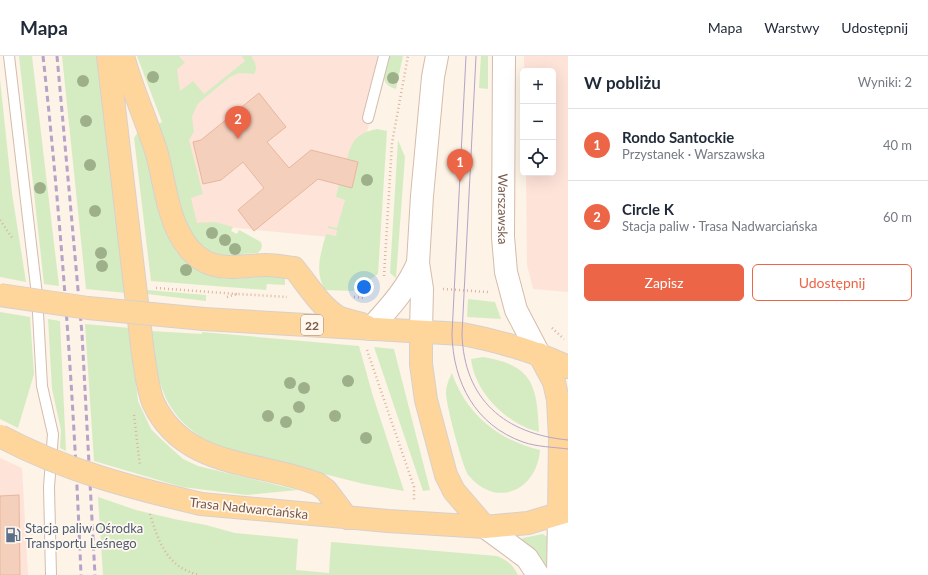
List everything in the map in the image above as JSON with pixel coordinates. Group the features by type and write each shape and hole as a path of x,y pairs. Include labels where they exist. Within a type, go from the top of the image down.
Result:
{"main road":[{"path":"108,56 143,354 149,390 159,413 175,434 199,451 318,484 326,490 347,518"},
{"path":"123,56 134,94 157,154 174,221 187,246 196,256 207,262 228,267 268,264 294,268 317,296 336,315 368,328 414,288"},
{"path":"437,56 424,168 418,263 414,288 421,332 421,364 426,400 446,475 454,491 485,527 527,558 538,575"},
{"name":"Warszawska","path":"504,56 503,237 506,272 510,293 525,330 539,354"},
{"name":"22","path":"0,296 88,308 204,318 462,334 500,341 539,354 568,367"},
{"path":"539,354 554,382 558,400 563,512 558,575"},
{"name":"Trasa Nadwarciańska","path":"0,436 47,458 94,476 201,504 347,518 485,527 528,523 563,512"}],"lane":[{"path":"10,56 37,295 42,386 52,434 49,487 51,575"},
{"path":"376,88 372,74 377,56"},
{"path":"368,118 384,56"}],"path":[{"path":"408,56 392,142 384,286 510,293"},
{"path":"155,288 299,298 317,296"},
{"path":"223,299 237,294"},
{"path":"352,297 366,298 372,294"},
{"path":"366,298 368,351 414,487 413,523"}],"shaded area":[{"path":"152,56 387,56 339,238 186,223"},
{"path":"524,56 568,56 568,292 533,289 527,265 526,176 556,176 556,68 524,68"},
{"name":"Stacja paliw Ośrodka Transportu Leśnego","path":"0,458 22,468 28,575 0,575"}],"green space":[{"path":"19,56 32,56 59,286 44,284"},
{"path":"62,56 100,56 126,293 86,289"},
{"path":"137,56 179,56 185,63 177,69 180,91 193,81 204,94 245,61 242,56 251,56 254,60 256,67 254,74 239,73 230,77 197,105 192,117 194,132 189,140 203,194 191,198 197,223 215,222 233,227 231,231 237,234 239,230 241,231 261,242 261,249 256,254 226,255 212,252 201,245 193,236 182,211 158,124 162,122"},
{"path":"388,56 403,56 396,89 387,84 384,76"},
{"path":"481,56 488,56 488,89 479,88"},
{"path":"0,79 12,193 26,282 0,277"},
{"path":"377,129 387,131 378,274 353,291 325,290 319,269 322,248 326,234 336,236 337,230 328,228 328,226 337,228 345,200 336,197 339,184 352,188 358,162 347,159 349,152 356,138"},
{"path":"138,132 148,163 164,226 177,252 187,263 199,271 215,277 239,279 279,276 285,279 285,285 267,284 266,290 151,281 134,138"},
{"path":"398,140 405,157 396,278 390,273"},
{"path":"147,290 206,295 206,301 147,294"},
{"path":"468,299 495,302 501,319 467,317"},
{"path":"0,312 30,317 34,374 18,428 0,419"},
{"path":"48,319 60,321 66,451 60,448 61,430 52,389"},
{"path":"85,324 130,328 138,401 151,429 183,459 198,466 298,490 247,495 182,487 94,461"},
{"path":"151,331 202,334 202,332 359,346 372,393 404,491 364,484 220,448 201,437 175,414 167,400 161,386 157,370"},
{"path":"374,347 394,349 430,490 423,491"},
{"path":"483,357 500,361 523,372 534,391 537,402 539,432 515,422 494,405 486,395 474,372 471,359"},
{"path":"452,373 458,388 466,401 475,413 486,423 510,440 540,450 537,464 532,476 524,485 503,493 491,491 480,486 469,476 455,436 447,400 446,393"},
{"path":"98,497 136,510 206,525 235,533 298,539 296,570 329,573 331,542 497,556 509,563 518,575 103,575"},
{"path":"543,534 547,537 546,570 521,540 523,538"}],"building":[{"path":"259,93 286,127 267,142 289,168 311,150 358,162 352,188 318,179 254,231 238,210 264,188 243,162 221,180 203,184 193,142 201,140"},
{"path":"19,495 20,575 0,575 0,496"}],"tram line":[{"path":"466,56 452,334 453,352 457,369 462,385 470,400 492,425 506,434 528,444 568,449"},
{"path":"476,56 462,334 465,357 471,378 480,395 492,410 507,421 525,430 545,436 568,440"}],"railway":[{"path":"43,56 56,186 66,316 75,445 81,575"},
{"path":"57,56 82,334 95,575"}],"place":[{"name":"Circle K","path":"238,139"},
{"name":"Rondo Santockie","path":"460,182"},
{"name":"Stacja paliw Ośrodka Transportu Leśnego","path":"13,535"}]}
